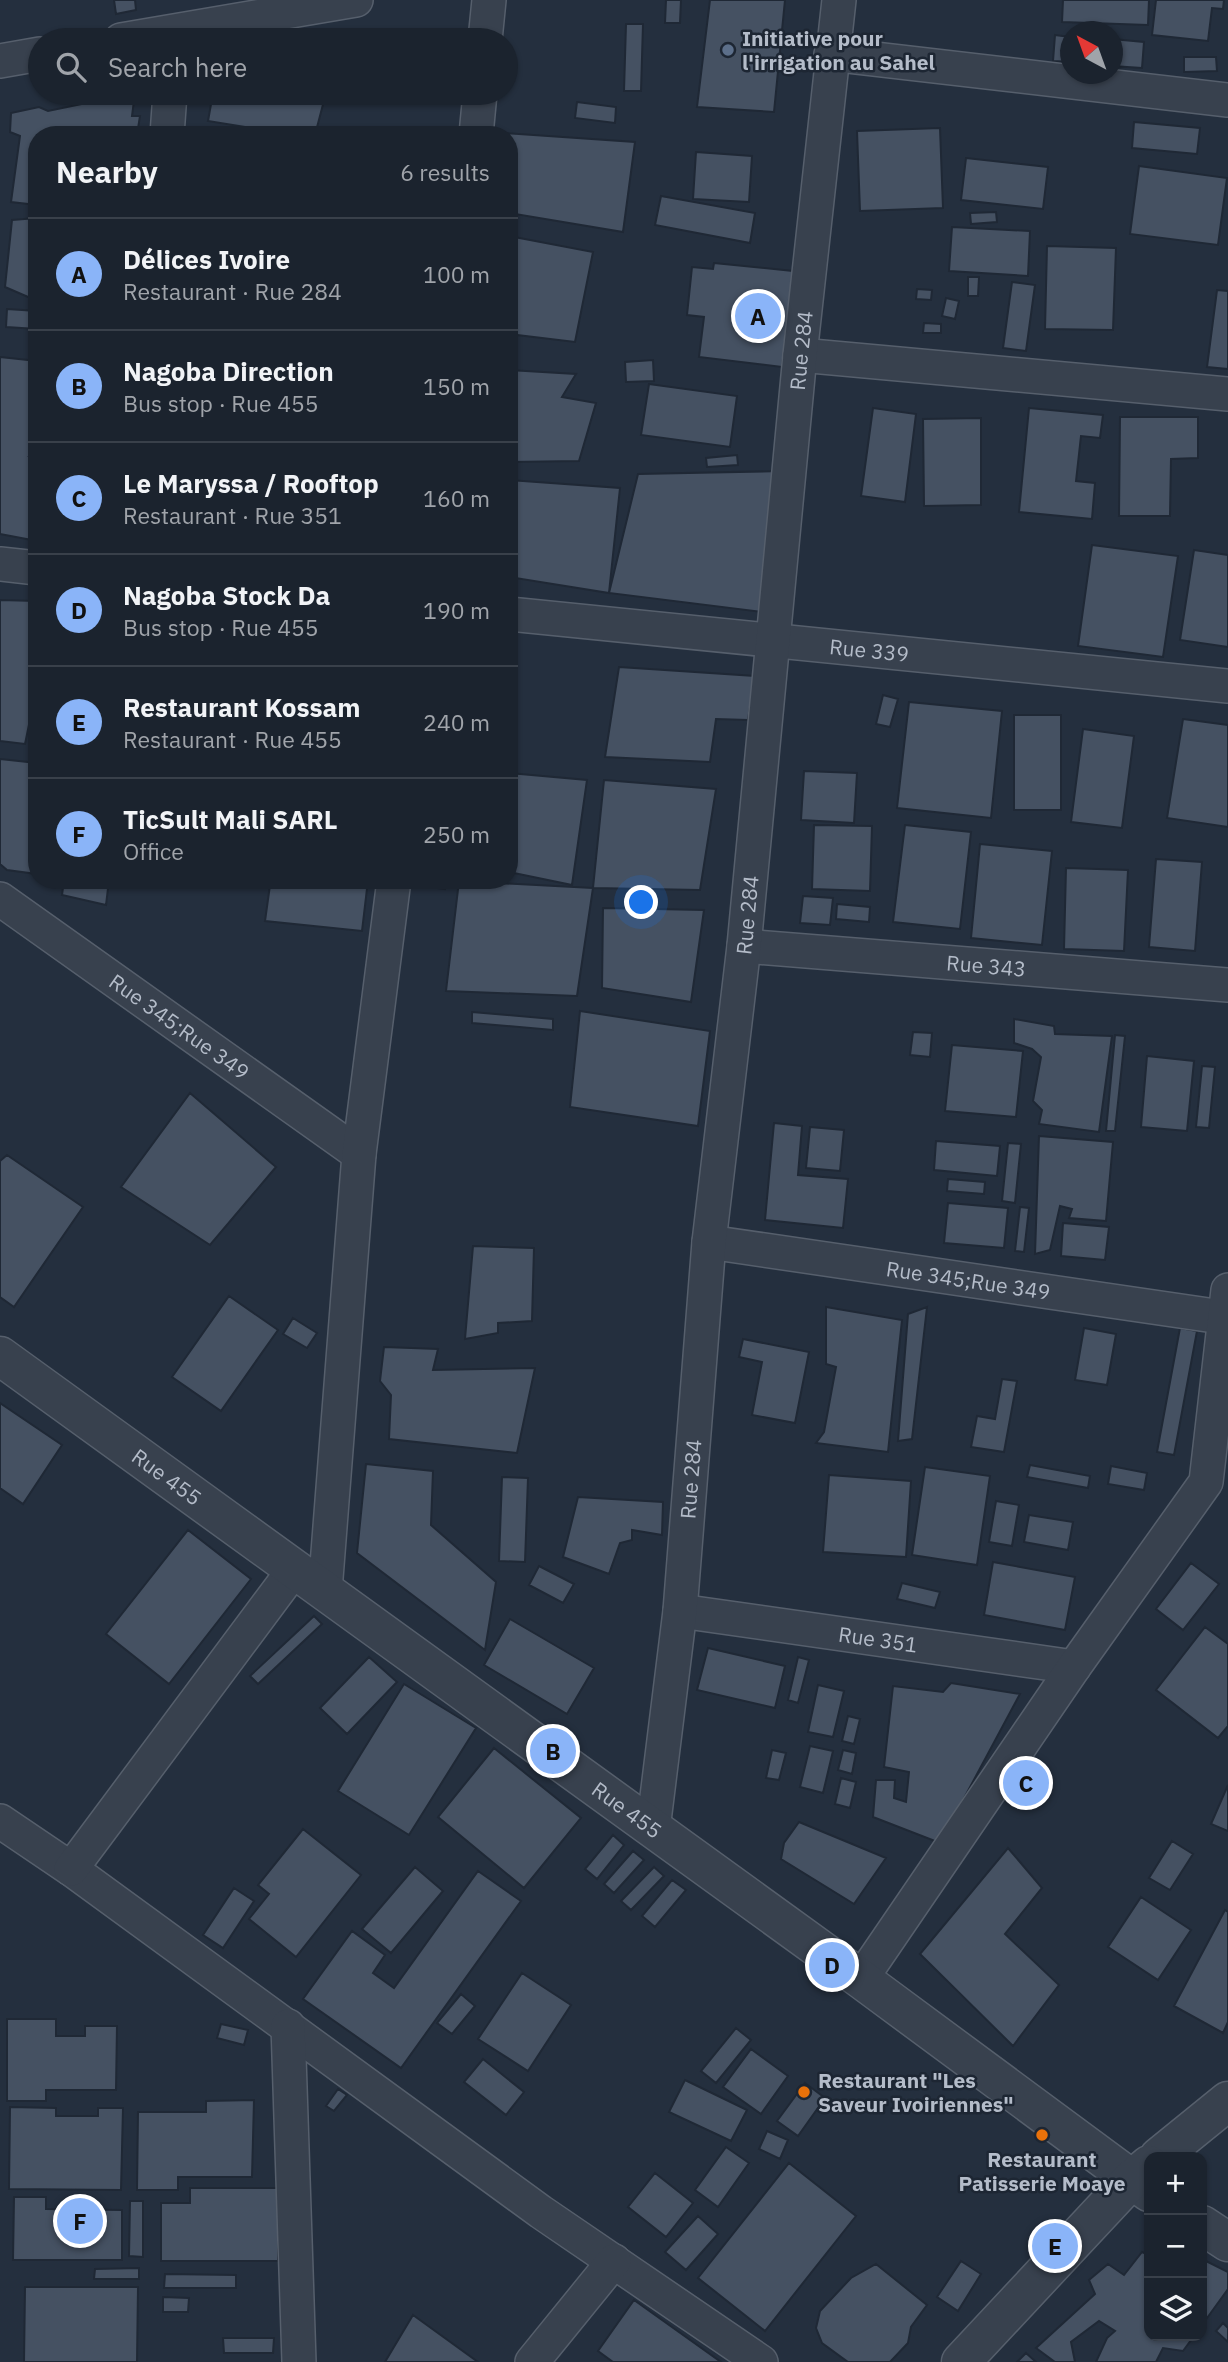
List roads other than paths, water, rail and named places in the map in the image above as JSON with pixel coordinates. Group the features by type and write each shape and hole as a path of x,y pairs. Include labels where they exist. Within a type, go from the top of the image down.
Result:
{"street":[{"path":"214,28 356,0"},
{"path":"486,28 489,0"},
{"name":"Rue 284","path":"653,1829 680,1611 709,1242 744,946 800,355 839,0"},
{"path":"831,54 1228,100"},
{"path":"0,61 28,56"},
{"path":"168,126 169,105"},
{"path":"477,126 479,105"},
{"path":"800,355 1228,394"},
{"path":"0,564 28,567"},
{"name":"Rue 339","path":"518,615 1228,685"},
{"path":"71,1869 309,1581 393,889"},
{"name":"Rue 345;Rue 349","path":"0,899 359,1154"},
{"name":"Rue 343","path":"744,946 1228,985"},
{"name":"Rue 345;Rue 349","path":"709,1242 1227,1309"},
{"path":"861,1979 1074,1667 1206,1482 1227,1309"},
{"name":"Rue 455","path":"0,1356 861,1979 1144,2172"},
{"name":"Rue 351","path":"680,1611 1074,1667"},
{"path":"0,1821 71,1869 541,2212 761,2362"},
{"path":"288,2026 299,2362"},
{"path":"1171,2152 1227,2101"},
{"path":"961,2362 1144,2177"},
{"path":"1207,2228 1228,2242"},
{"path":"532,2362 614,2261"}],"place":[{"name":"Initiative pour l'irrigation au Sahel","path":"728,50"},
{"name":"Délices Ivoire","path":"758,316"},
{"name":"Nagoba Direction","path":"553,1751"},
{"name":"Le Maryssa / Rooftop","path":"1026,1783"},
{"name":"Nagoba Stock Da","path":"832,1965"},
{"name":"Restaurant \"Les Saveur Ivoiriennes\"","path":"804,2092"},
{"name":"Restaurant Patisserie Moaye","path":"1042,2135"},
{"name":"TicSult Mali SARL","path":"80,2221"},
{"name":"Restaurant Kossam","path":"1055,2246"}]}
